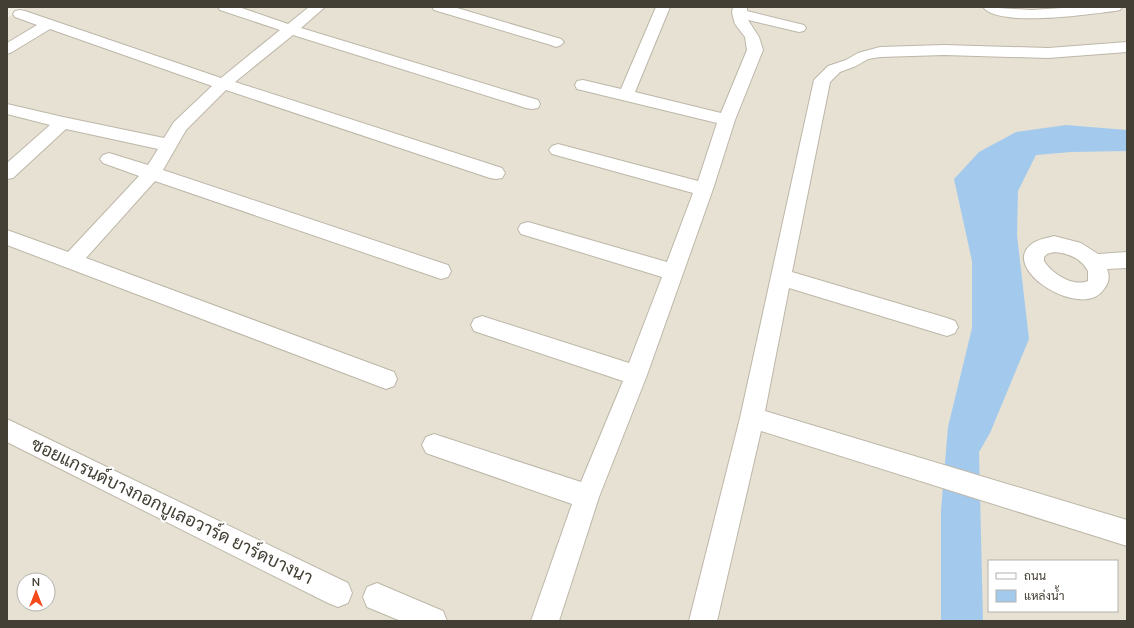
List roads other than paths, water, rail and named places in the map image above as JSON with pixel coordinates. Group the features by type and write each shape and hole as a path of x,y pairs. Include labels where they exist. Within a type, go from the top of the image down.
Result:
{"street":[{"path":"225,7 290,29 532,104"},
{"path":"72,260 152,173 180,126 223,84 318,7"},
{"path":"439,7 556,42"},
{"path":"626,95 663,7"},
{"path":"990,7 1008,14 1048,14 1115,7"},
{"path":"545,621 587,497 636,375 704,189 727,120 754,50 752,37 742,24 739,10 799,28"},
{"path":"20,14 223,84 496,173"},
{"path":"7,49 49,24"},
{"path":"703,621 752,418 822,80 834,69 851,63 863,56 880,52 944,50 1048,53 1127,47"},
{"path":"584,85 727,120"},
{"path":"7,109 63,123 168,145"},
{"path":"7,173 63,123"},
{"path":"558,150 704,189"},
{"path":"109,159 441,271"},
{"path":"528,229 673,272"},
{"path":"7,237 72,260 386,379"},
{"path":"1093,262 1127,260"},
{"path":"781,277 947,327"},
{"path":"482,325 636,375"},
{"path":"752,418 1127,533"},
{"name":"ซอยแกรนด์บางกอกบูเลอวาร์ด ยาร์ดบางนา","path":"7,430 338,593"},
{"path":"434,445 587,497"},
{"path":"377,597 433,621"}],"water":[{"path":"1066,125 1127,130 1127,151 1071,152 1036,155 1018,191 1017,235 1029,339 990,433 979,452 983,621 941,621 941,510 948,427 972,328 972,261 954,179 979,152 1016,132"}]}
